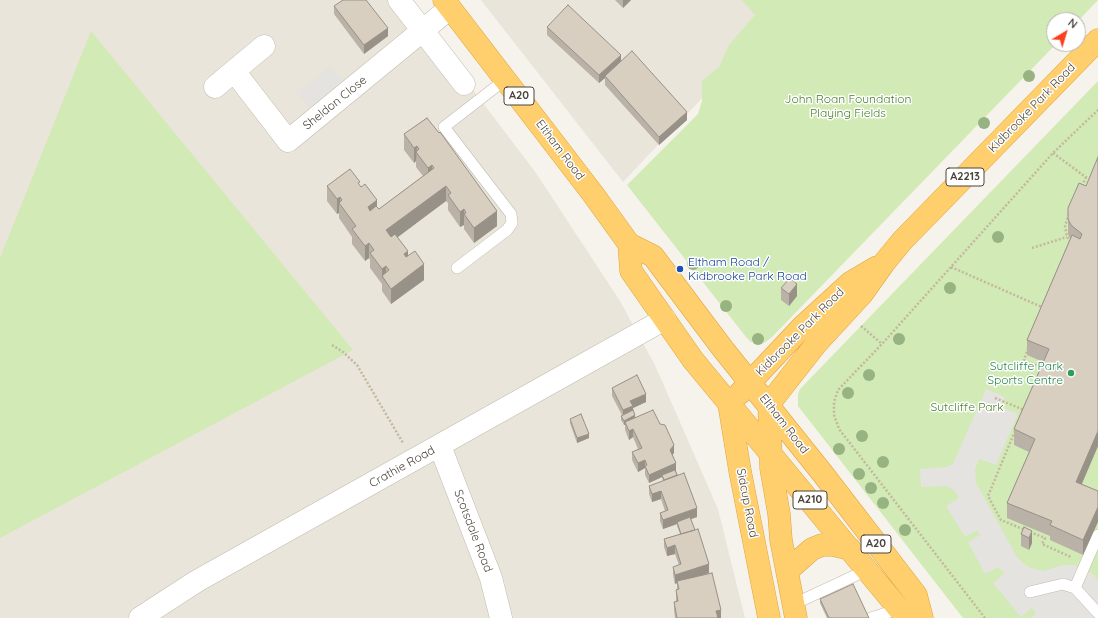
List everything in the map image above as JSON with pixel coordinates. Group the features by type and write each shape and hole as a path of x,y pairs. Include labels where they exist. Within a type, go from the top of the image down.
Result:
{"highway":[{"name":"Eltham Road","path":"447,4 506,79 630,244 653,256 740,393 770,451 867,570 906,613"},
{"name":"Kidbrooke Park Road","path":"769,404 816,344 862,294 902,241 1098,40"},
{"name":"Eltham Road","path":"630,244 631,271 693,360 740,393 769,404 916,596 922,618"},
{"name":"Kidbrooke Park Road","path":"740,393 803,326 850,283 884,263"},
{"path":"740,393 769,404 771,468 779,514 781,540 795,611"},
{"name":"Sidcup Road","path":"740,393 740,471 769,618"},
{"path":"787,571 812,549 822,545 833,545 850,549"}],"street":[{"path":"399,0 464,84"},
{"name":"Sheldon Close","path":"234,71 288,141 422,31 447,4"},
{"path":"215,87 264,46"},
{"name":"Crathie Road","path":"140,618 197,581 414,461 665,319"},
{"name":"Scotsdale Road","path":"440,446 491,578 501,618"}],"lane":[{"path":"457,268 507,230 512,223 511,214 444,127 506,79"},
{"path":"1075,588 1098,535"},
{"path":"795,611 844,586 867,570"},
{"path":"1030,592 1063,584 1075,588 1098,613"},
{"path":"872,618 906,613"}],"path":[{"path":"985,618 840,429 834,415 834,402 838,390 882,344 1053,153 1098,110"},
{"path":"1053,153 1086,178 1092,180"},
{"path":"1079,192 1086,178"},
{"path":"1070,214 1065,226 1068,237 1073,246"},
{"path":"1032,248 1068,237"},
{"path":"951,267 1046,308 1043,314"},
{"path":"862,326 882,344"},
{"path":"332,345 344,352 357,365 414,461"},
{"path":"1029,347 1024,360 1042,368 1040,374"},
{"path":"995,398 1024,410"},
{"path":"1021,418 1027,404"},
{"path":"1018,425 988,496 1001,520 1045,538 1042,544 1086,563"}],"shaded area":[{"path":"0,0 405,0 536,173 620,301 655,365 718,509 745,618 0,618"},
{"path":"481,0 754,0 774,22 623,182"},
{"path":"331,66 343,81 309,108 297,92"},
{"path":"986,389 1005,397 1001,407 1018,414 996,465 979,459 975,470 976,483 1017,557 1024,564 1031,568 1044,571 1063,565 1074,565 1093,574 1098,581 1098,618 1030,618 1036,613 1032,608 1021,617 993,583 1004,574 998,567 985,574 968,542 980,535 977,530 965,537 946,506 959,498 955,491 946,486 921,487 920,469 946,467 953,464"}],"green space":[{"name":"John Roan Foundation Playing Fields","path":"742,0 1098,0 1086,13 1046,12 1046,52 1048,52 771,338 764,343 751,342 746,337 627,185 698,114 702,101 702,81 719,67 729,45 755,15"},
{"path":"91,31 353,350 0,538 0,258"},
{"name":"Sutcliffe Park","path":"1098,81 1098,618 963,618 798,406 798,394 800,389"}],"building":[{"path":"343,0 366,0 388,28 364,45 334,6"},
{"path":"568,5 621,55 599,75 547,27"},
{"path":"632,51 687,112 659,137 605,76"},
{"path":"427,118 439,133 440,132 497,211 474,228 464,214 466,213 464,209 460,212 448,195 451,193 446,186 386,230 391,237 395,234 408,251 404,254 406,257 415,251 424,264 391,289 382,276 389,270 386,266 382,269 370,253 374,250 369,243 365,246 352,229 356,226 339,203 342,200 340,197 337,199 327,186 350,169 360,182 358,183 361,187 365,184 377,200 368,207 370,211 376,206 379,209 434,168 432,165 428,168 416,152 419,149 417,146 414,148 404,134"},
{"name":"Sutcliffe Park Sports Centre","path":"1098,157 1098,431 1076,482 1098,491 1098,507 1083,540 1050,525 1052,521 1007,503 1035,439 1014,429 1049,349 1027,340 1072,235 1080,239 1082,234 1071,225 1068,219 1068,208 1079,183 1086,186"},
{"path":"790,278 797,284 789,294 781,288"},
{"path":"637,375 646,394 630,401 633,406 623,410 612,388"},
{"path":"633,410 635,415 624,421 621,416"},
{"path":"653,410 660,424 665,425 674,445 670,450 676,463 649,475 645,466 647,465 645,460 638,463 632,452 642,448 633,429 629,431 625,422"},
{"path":"581,414 589,434 577,438 570,419"},
{"path":"675,470 677,475 664,480 662,475"},
{"path":"684,473 697,508 663,520 660,513 668,510 661,491 652,494 649,486"},
{"path":"690,517 695,530 681,534 677,522"},
{"path":"1024,527 1032,531 1029,538 1021,534"},
{"path":"698,529 709,564 675,575 673,567 681,564 675,545 667,548 664,539"},
{"path":"712,573 721,610 716,611 718,618 677,618 674,602 678,601 676,590 679,589 677,581"},
{"path":"853,584 869,618 829,618 820,599"}],"place":[{"name":"Eltham Road / Kidbrooke Park Road","path":"680,269"},
{"name":"Sutcliffe Park Sports Centre","path":"1071,373"}]}
